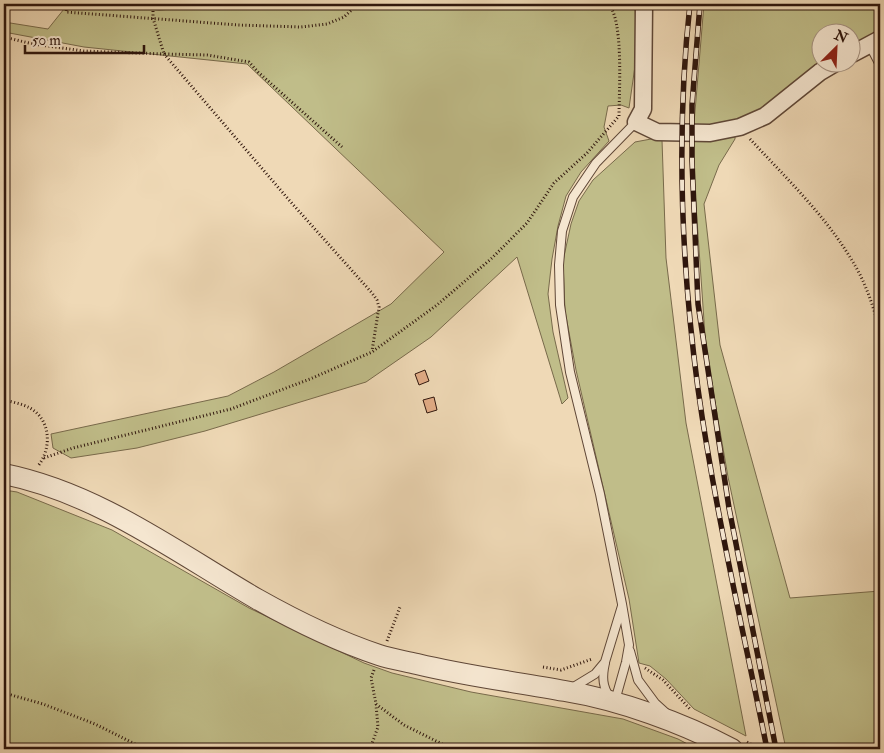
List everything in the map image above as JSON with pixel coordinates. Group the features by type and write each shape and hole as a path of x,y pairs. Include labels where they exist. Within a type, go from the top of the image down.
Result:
{"street":[{"path":"644,4 643,109 636,122 657,132 710,133 740,127 765,116 820,72"},
{"path":"862,48 875,41"},
{"path":"4,474 30,479 92,503 163,541 257,599 314,630 387,648 461,674 567,691 614,703 684,717 725,745"}],"lane":[{"path":"875,41 880,65"},
{"path":"636,122 596,162 573,197 562,231 559,265 560,305 570,372 600,494 633,664 638,680 655,702 684,717"},
{"path":"614,703 605,692 602,676 622,604"},
{"path":"614,703 629,645"},
{"path":"567,691 595,674 606,659"}],"path":[{"path":"66,4 66,12 238,25 301,27 327,24 344,17 358,4"},
{"path":"153,4 153,18 164,54 377,300 379,307 372,352"},
{"path":"44,458 73,448 231,409 310,379 372,352 437,305 492,258 527,223 554,183 588,153 619,116 617,22 608,4"},
{"path":"4,37 33,44 84,50 207,55 249,62 342,147"},
{"path":"740,127 829,227 857,269 867,289 880,330"},
{"path":"4,400 28,407 43,420 47,431 47,448 44,458 36,468 44,471"},
{"path":"370,749 378,727 371,678 387,648 400,608"},
{"path":"537,667 560,670 585,662 599,654 606,659"},
{"path":"633,664 649,669 663,680 684,717"},
{"path":"4,693 43,704 95,724 144,749"},
{"path":"376,704 404,726 452,749"}],"shaded area":[{"path":"68,4 107,4 159,10 247,4 635,4 637,52 629,108 621,105 608,106 604,127 609,141 581,172 566,196 552,259 548,294 553,332 568,398 562,404 517,257 431,337 366,382 205,431 137,448 71,458 53,448 51,434 228,396 274,372 391,304 444,252 247,64 84,47 4,32 4,22 48,29"},
{"path":"704,4 880,4 880,32 862,40 862,22 812,22 812,70 763,109 735,122 735,139 719,165 704,204 720,345 790,598 880,591 880,749 786,749 728,477 706,350 692,147"},
{"path":"651,139 662,140 666,258 686,423 746,736 694,709 666,679 650,666 639,663 629,599 576,370 565,311 563,261 571,224 579,201 593,180 635,142"},
{"path":"4,490 17,492 112,530 249,608 364,663 392,673 471,692 623,719 678,739 697,749 4,749"}],"building":[{"path":"425,370 429,381 419,385 415,374"},
{"path":"434,397 437,410 427,413 423,400"}],"railway":[{"path":"690,4 683,100 682,196 692,341 713,479 767,749"},
{"path":"700,4 692,105 692,161 698,304 729,508 776,749"}]}
